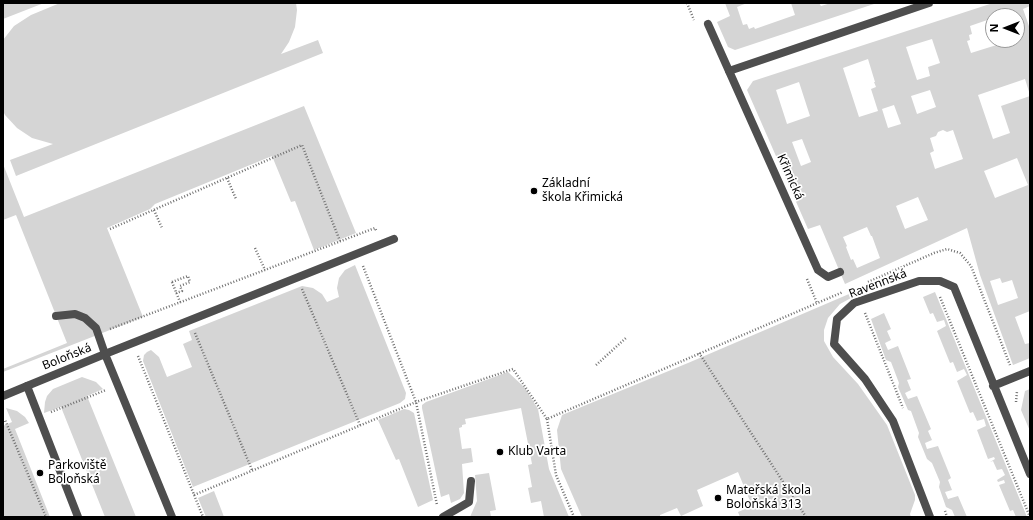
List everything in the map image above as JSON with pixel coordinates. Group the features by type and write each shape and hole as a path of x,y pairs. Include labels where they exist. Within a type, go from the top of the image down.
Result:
{"street":[{"path":"729,71 929,3"},
{"name":"Křimická","path":"708,24 818,270 828,277 840,272"},
{"path":"56,316 75,314 85,318 96,328 105,354 394,239"},
{"name":"Ravennská","path":"930,517 893,421 865,379 834,344 836,319 854,303 919,281 940,280 954,287 1030,474"},
{"name":"Boloňská","path":"3,396 105,354 172,517"},
{"path":"993,386 1030,371"},
{"path":"27,386 78,517"},
{"path":"441,513 469,502 470,481"}],"path":[{"path":"110,229 302,145 340,241"},
{"path":"227,178 236,199"},
{"path":"154,210 162,228"},
{"path":"98,334 375,228 381,244"},
{"path":"256,248 265,270"},
{"path":"358,253 416,402 441,513"},
{"path":"176,293 182,290 180,286 190,282 188,276 172,282 176,293 180,302"},
{"path":"297,277 360,425"},
{"path":"933,280 1030,517"},
{"path":"547,419 817,303"},
{"path":"189,320 252,470"},
{"path":"596,365 626,338"},
{"path":"132,343 203,517"},
{"path":"699,354 806,517"},
{"path":"194,495 416,402 513,369 547,419 556,475 574,517"},
{"path":"39,417 118,386"},
{"path":"3,421 5,420 46,517"}],"shaded area":[{"path":"3,3 44,3 3,19"},
{"path":"60,3 296,3 297,10 295,27 289,42 281,54 318,40 323,53 16,176 10,160 53,144 32,138 17,128 3,111 3,40 14,26 31,15"},
{"path":"725,3 747,3 737,7 743,25 747,24 749,29 754,27 755,29 795,15 791,3 819,3 821,6 831,3 877,3 735,50 728,47 717,22 730,16"},
{"path":"993,3 1030,3 1030,6 1025,8 985,8 985,21 970,26 972,34 969,35 970,40 967,41 971,53 987,48 1025,48 1025,15 1030,29 1030,95 1025,79 978,95 993,139 1010,133 1001,106 1030,96 1030,311 1015,317 1025,344 1030,343 1030,358 1013,365 980,275 967,228 845,284 820,225 808,229 747,90 753,81","holes":["932,39 940,63 928,67 930,76 917,80 906,47","868,59 876,87 871,89 878,111 859,117 843,68","799,82 810,116 787,124 776,90","930,90 936,107 917,114 911,96","894,105 901,124 888,128 882,109","943,130 947,132 953,130 963,159 935,169 930,153 934,151 930,138 936,136 938,132","802,139 811,162 801,166 792,142","1017,158 1028,185 995,198 984,171","918,197 928,220 905,229 896,206","867,227 880,258 857,268 853,259 851,260 846,247 847,246 843,237","1000,278 1002,283 1012,280 1018,298 998,305 990,281"]},
{"path":"304,106 356,233 314,250 295,201 291,202 272,156 155,204 150,209 107,228 143,317 3,372 3,369 67,343 16,215 3,220 3,164 24,217"},
{"path":"355,265 406,393 405,399 400,403 193,487 143,361 144,355 151,350 159,357 167,377 192,367 183,344 192,340 189,331 302,286 313,288 322,294 327,302 339,297 337,288 339,278 345,270"},
{"path":"935,292 1027,517 1016,517 1013,510 1010,511 999,485 1005,483 1004,480 998,482 997,480 1005,475 1002,469 997,470 993,461 990,462 995,459 994,457 988,459 977,430 986,426 984,419 977,421 973,412 970,413 957,381 967,375 964,369 957,372 953,362 950,363 937,331 946,326 944,320 937,322 933,313 930,314 923,297"},
{"path":"849,294 851,298 840,304 828,318 824,330 824,341 833,357 858,384 887,425 915,495 915,500 910,514 911,517 740,517 738,512 752,506 738,472 697,490 703,506 681,516 677,508 660,515 660,517 582,517 561,469 557,430 562,415"},
{"path":"884,313 891,329 887,331 891,340 885,343 888,350 898,346 911,379 907,380 911,390 905,393 908,399 917,396 931,429 928,431 932,440 925,443 927,449 938,446 951,478 948,480 952,490 945,492 948,499 958,496 967,517 955,517 952,510 946,507 939,487 940,482 932,463 927,459 918,437 919,433 911,411 908,410 898,387 899,383 891,362 886,360 871,319"},
{"path":"508,372 525,388 538,409 549,469 569,517 544,517 541,501 531,503 528,488 532,487 528,465 532,464 521,408 465,419 466,424 459,428 462,449 471,448 473,462 462,464 464,493 460,499 451,503 449,494 441,497 422,405 426,402"},
{"path":"82,377 96,382 103,389 87,396 136,517 105,517 61,407 44,413 47,396 53,389"},
{"path":"1030,389 1030,431 1021,410 1025,391"},
{"path":"6,408 17,411 25,417 29,423 15,429 50,517 3,517 3,426 12,422"},
{"path":"404,409 414,413 433,500 418,507 399,459 396,460 378,420"},
{"path":"489,473 496,510 490,511 491,517 470,517 477,501 475,475"},
{"path":"214,491 224,517 206,517 198,498"}],"place":[{"name":"Základní škola Křimická","path":"534,191"},
{"name":"Klub Varta","path":"500,452"},
{"name":"Parkoviště Boloňská","path":"40,473"},
{"name":"Mateřská škola Boloňská 313","path":"718,498"}]}
